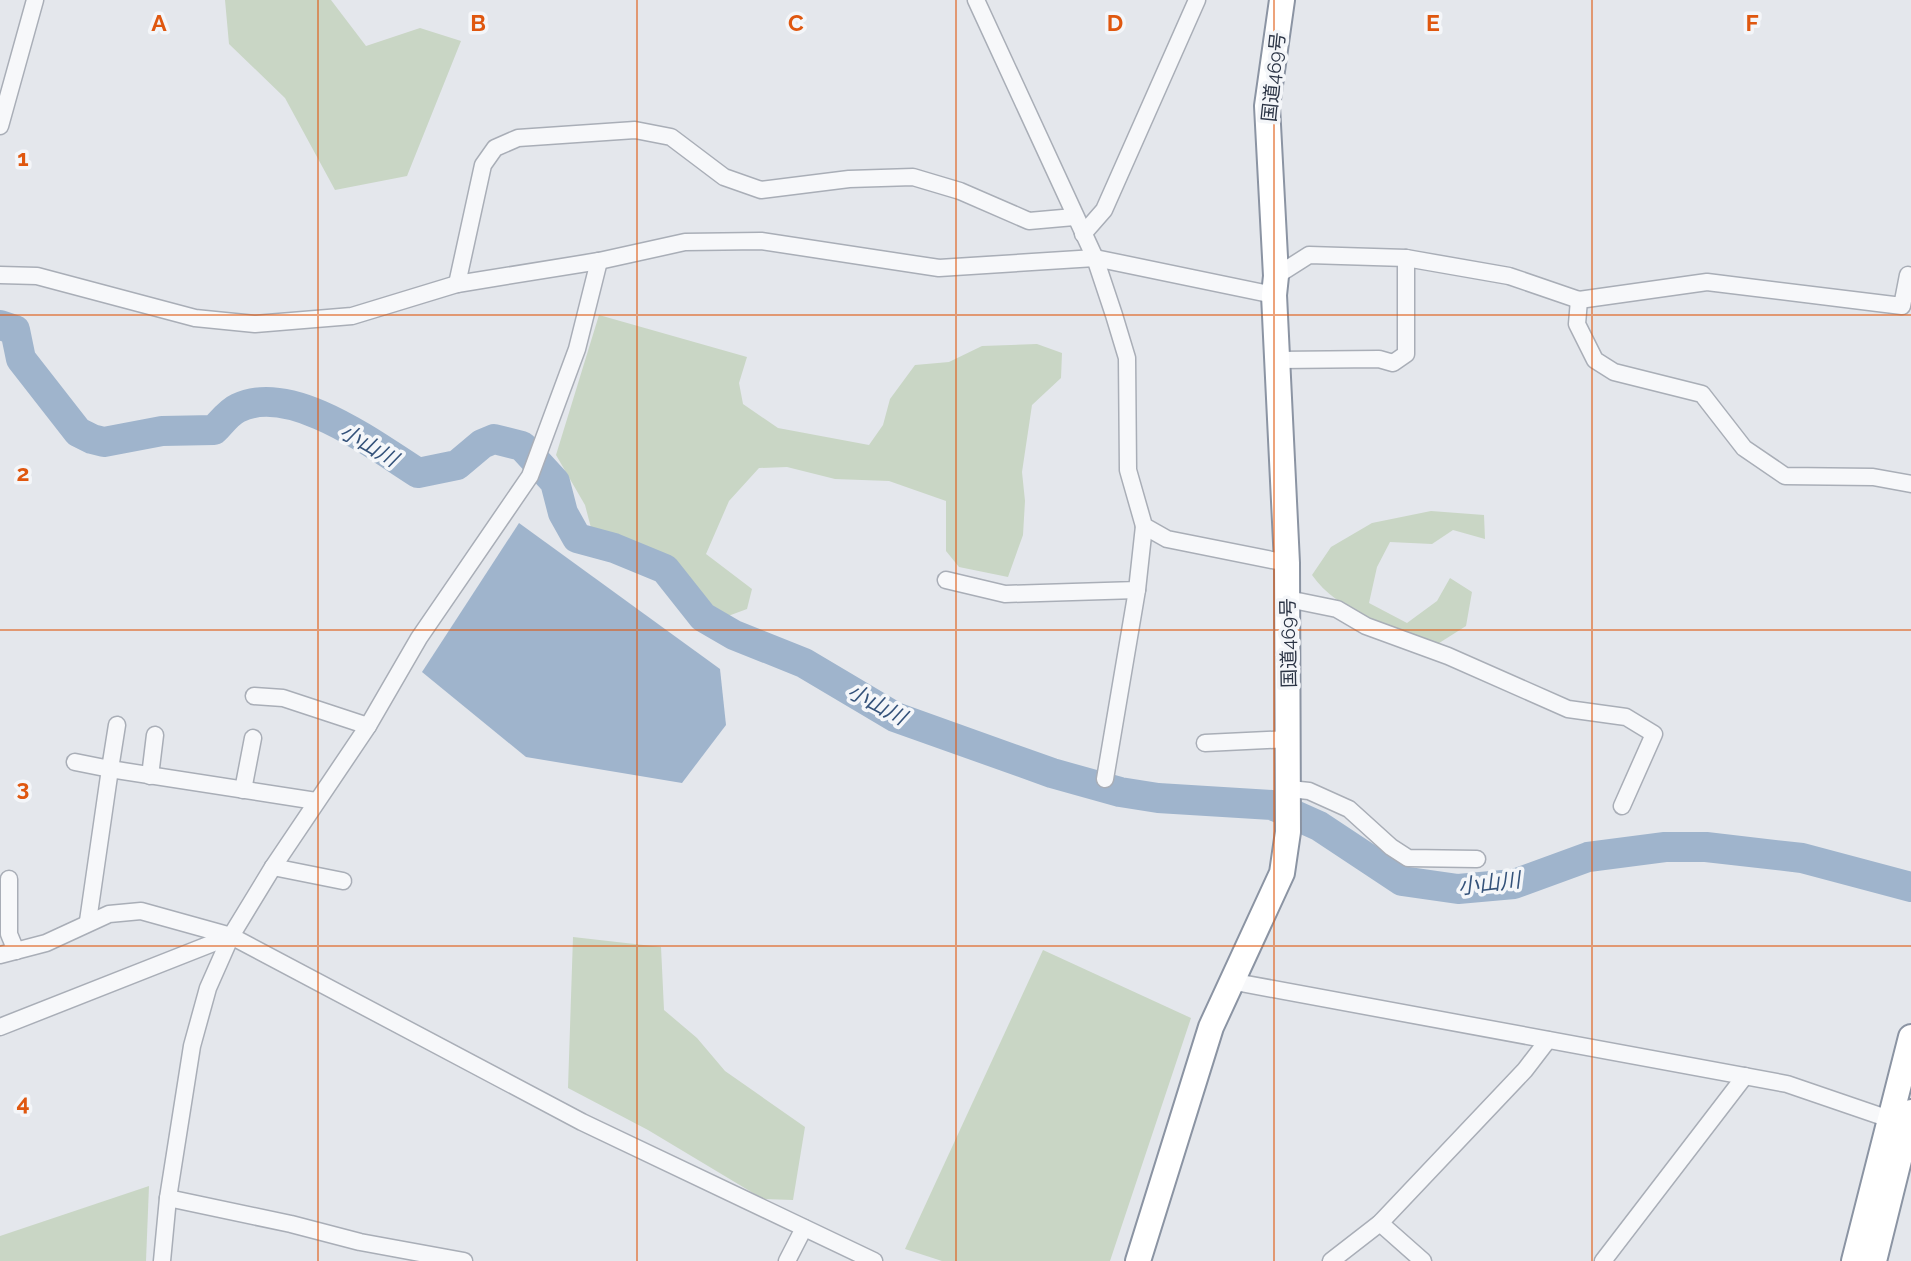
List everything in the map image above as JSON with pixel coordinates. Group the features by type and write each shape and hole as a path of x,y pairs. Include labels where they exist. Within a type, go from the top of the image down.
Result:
{"highway":[{"name":"国道469号","path":"1138,1261 1212,1027 1230,981 1257,930 1282,873 1288,827 1288,599 1268,106 1282,0"},
{"path":"1874,1261 1905,1121 1911,1037"},
{"path":"1854,1261 1905,1121"}],"street":[{"path":"0,126 35,0"},
{"path":"976,0 1095,258 1127,358 1128,470 1144,526 1137,590 1105,779"},
{"path":"1083,234 1104,209 1197,0"},
{"path":"457,284 483,165 495,148 518,138 635,130 671,137 724,177 761,190 849,178 913,177 960,191 1030,221 1074,217"},
{"path":"0,275 37,276 195,318 255,324 352,316 457,284 599,261 685,242 761,241 940,268 1095,258 1275,285 1309,255 1406,258 1509,276 1579,300 1707,282 1902,306 1908,275 1911,276"},
{"path":"1278,360 1379,359 1393,363 1406,354 1406,258"},
{"path":"162,1261 168,1198 192,1046 208,988 231,936 273,867 368,726 419,638 532,472 577,349 599,261"},
{"path":"1579,300 1577,324 1595,360 1614,372 1702,394 1744,448 1785,476 1873,477 1911,484"},
{"path":"1144,526 1167,539 1287,563"},
{"path":"946,580 1005,594 1137,590"},
{"path":"1288,599 1337,609 1366,626 1448,656 1568,709 1626,717 1654,734 1622,806"},
{"path":"254,696 283,698 368,726"},
{"path":"88,921 117,724"},
{"path":"150,776 155,735"},
{"path":"243,790 253,738"},
{"path":"1205,743 1289,739"},
{"path":"75,762 316,802"},
{"path":"1289,795 1309,791 1349,809 1391,848 1408,858 1477,859"},
{"path":"273,867 343,881"},
{"path":"9,879 8,953 46,943 88,921 108,914 141,911 231,936 582,1122 874,1261"},
{"path":"0,1027 231,936"},
{"path":"1230,981 1787,1084 1905,1121"},
{"path":"1331,1261 1380,1223 1525,1070 1548,1040"},
{"path":"1603,1261 1745,1076"},
{"path":"168,1198 360,1242 464,1261"},
{"path":"1380,1223 1423,1261"},
{"path":"787,1261 804,1228"}],"green space":[{"path":"225,0 331,0 366,46 420,28 461,41 407,176 335,190 285,98 229,44"},
{"path":"599,315 747,357 739,383 743,404 778,428 869,445 883,425 890,399 915,365 949,362 982,346 1037,344 1062,353 1061,378 1032,405 1022,472 1025,501 1023,535 1008,577 959,567 946,551 946,501 889,481 835,479 787,467 759,468 729,501 706,554 752,589 747,609 720,619 660,559 595,543 585,505 556,455"},
{"path":"1431,511 1484,515 1485,539 1453,530 1432,544 1390,542 1377,567 1369,603 1407,623 1437,601 1450,578 1472,592 1466,626 1436,645 1352,609 1337,600 1312,575 1331,547 1372,523"},
{"path":"573,937 661,947 664,1010 697,1038 725,1071 805,1127 793,1200 763,1199 648,1130 568,1088"},
{"path":"1043,950 1191,1018 1110,1261 942,1261 905,1249"},
{"path":"149,1186 146,1261 0,1261 0,1236"}],"water":[{"path":"519,523 720,669 726,725 682,783 526,757 422,672"}],"waterway":[{"name":"小山川","path":"0,325 15,330 21,359 78,432 104,442 162,431 214,430 238,408 259,402 282,403 331,420 418,473 457,465 482,444 494,439 522,446 555,482 563,513 577,538 614,548 665,569 703,617 734,635 804,663 895,717 1052,773 1120,792 1158,798 1272,805 1319,826 1402,881 1458,889 1514,884 1588,857 1665,847 1706,847 1802,858 1911,887"}]}
